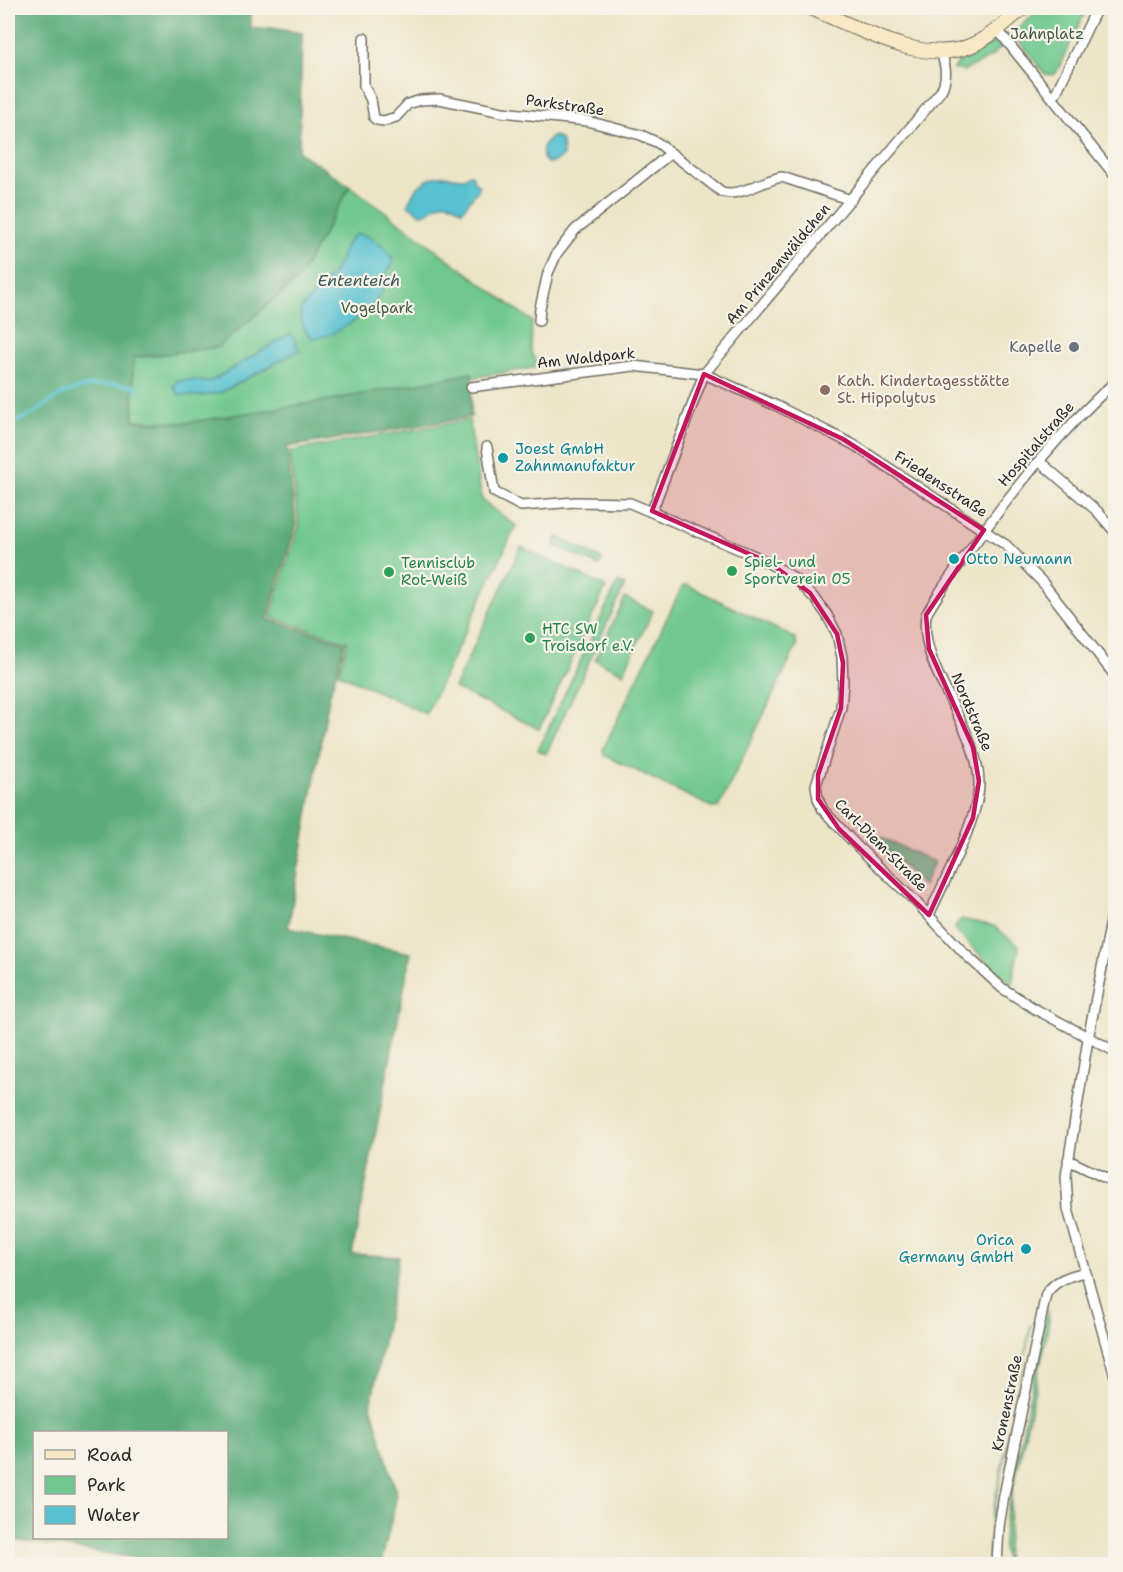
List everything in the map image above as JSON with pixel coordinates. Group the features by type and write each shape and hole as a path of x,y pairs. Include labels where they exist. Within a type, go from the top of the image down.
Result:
{"street":[{"path":"811,8 894,43 922,51 941,52 972,45 1023,8"},
{"path":"1053,99 1097,8"},
{"path":"997,29 1116,177"},
{"name":"Parkstraße","path":"364,38 364,86 371,100 374,118 377,120 384,121 396,117 408,104 421,100 439,99 502,112 587,121 641,135 671,153 722,192 731,194 772,178 782,177 851,200"},
{"name":"Am Prinzenwäldchen","path":"652,511 704,374 941,91 947,79 941,52"},
{"path":"538,321 548,273 558,253 575,230 671,153"},
{"name":"Am Waldpark","path":"471,387 633,366 704,374"},
{"name":"Friedensstraße","path":"704,374 777,406 849,442 1006,545 1030,569 1116,677"},
{"name":"Hospitalstraße","path":"984,530 1074,420 1116,381"},
{"name":"Carl-Diem-Straße","path":"487,447 494,492 520,506 619,502 636,505 755,556 785,572 810,593 827,615 839,642 842,657 843,683 838,717 816,784 818,799 823,810 965,954 1002,988 1088,1039 1116,1052"},
{"path":"1039,461 1097,511 1116,533"},
{"name":"Nordstraße","path":"929,915 973,818 979,781 973,747 929,649 925,629 926,615 984,530"},
{"path":"1116,896 1088,1039 1066,1176 1068,1209 1085,1272 1112,1354 1116,1380"},
{"path":"1068,1160 1116,1183"},
{"name":"Kronenstraße","path":"997,1564 1004,1495 1046,1294 1052,1284 1085,1272"}],"highlighted area":[{"path":"704,374 843,439 984,530 926,615 929,649 973,747 979,781 973,818 929,915 839,829 818,799 818,775 841,708 843,663 837,634 810,593 770,563 652,511"}],"green space":[{"path":"8,8 251,8 251,29 272,28 302,33 299,152 350,186 298,279 218,347 133,358 133,421 185,423 325,401 472,373 471,417 287,447 296,526 267,619 345,643 329,697 288,928 411,953 352,1254 399,1257 371,1405 397,1495 381,1564 178,1564 8,1539"},
{"name":"Jahnplatz","path":"1041,8 1087,8 1053,75 1045,74 1014,32"},
{"path":"992,43 1003,45 991,57 964,71 953,69 957,63"},
{"name":"Vogelpark","path":"350,186 532,321 531,352 539,367 185,423 134,420 133,358 218,347 298,279"},
{"name":"Tennisclub Rot-Weiß","path":"469,420 482,500 516,526 426,714 338,673 348,642 270,617 299,526 290,451"},
{"path":"557,537 602,559 599,566 554,545"},
{"name":"HTC SW Troisdorf e.V.","path":"521,547 606,587 539,729 454,688"},
{"path":"618,582 625,585 546,754 538,750"},
{"path":"687,585 795,638 797,645 719,807 713,808 604,755 603,749 682,587"},
{"path":"625,598 653,611 623,673 595,660"},
{"path":"869,832 934,862 923,886"},
{"path":"961,919 994,926 1019,946 1012,984 954,929"},
{"path":"1047,1309 1049,1320 1046,1338 1011,1499 1006,1561 1003,1542 1006,1518"},
{"path":"1031,1325 995,1505 991,1564 988,1564 992,1516"}],"water":[{"path":"555,136 562,141 563,156 555,162 547,163 543,158 542,150 546,142"},
{"path":"470,174 479,186 462,211 454,205 442,203 421,214 408,205 415,191 428,180 442,176 464,178"},
{"name":"Ententeich","path":"357,234 378,242 393,259 382,291 370,308 352,323 331,334 312,338 303,326 300,311 334,272 347,244"},
{"path":"289,334 300,350 222,392 201,396 180,395 173,387 177,381 207,382 215,379"}],"waterway":[{"path":"8,423 24,418 61,395 79,388 110,384 139,388"}],"place":[{"name":"Kapelle","path":"1074,347"},
{"name":"Kath. Kindertagesstätte St. Hippolytus","path":"825,390"},
{"name":"Joest GmbH Zahnmanufaktur","path":"503,458"},
{"name":"Otto Neumann","path":"954,559"},
{"name":"Spiel- und Sportverein 05","path":"732,571"},
{"name":"Tennisclub Rot-Weiß","path":"389,572"},
{"name":"HTC SW Troisdorf e.V.","path":"530,638"},
{"name":"Orica Germany GmbH","path":"1026,1249"}]}
